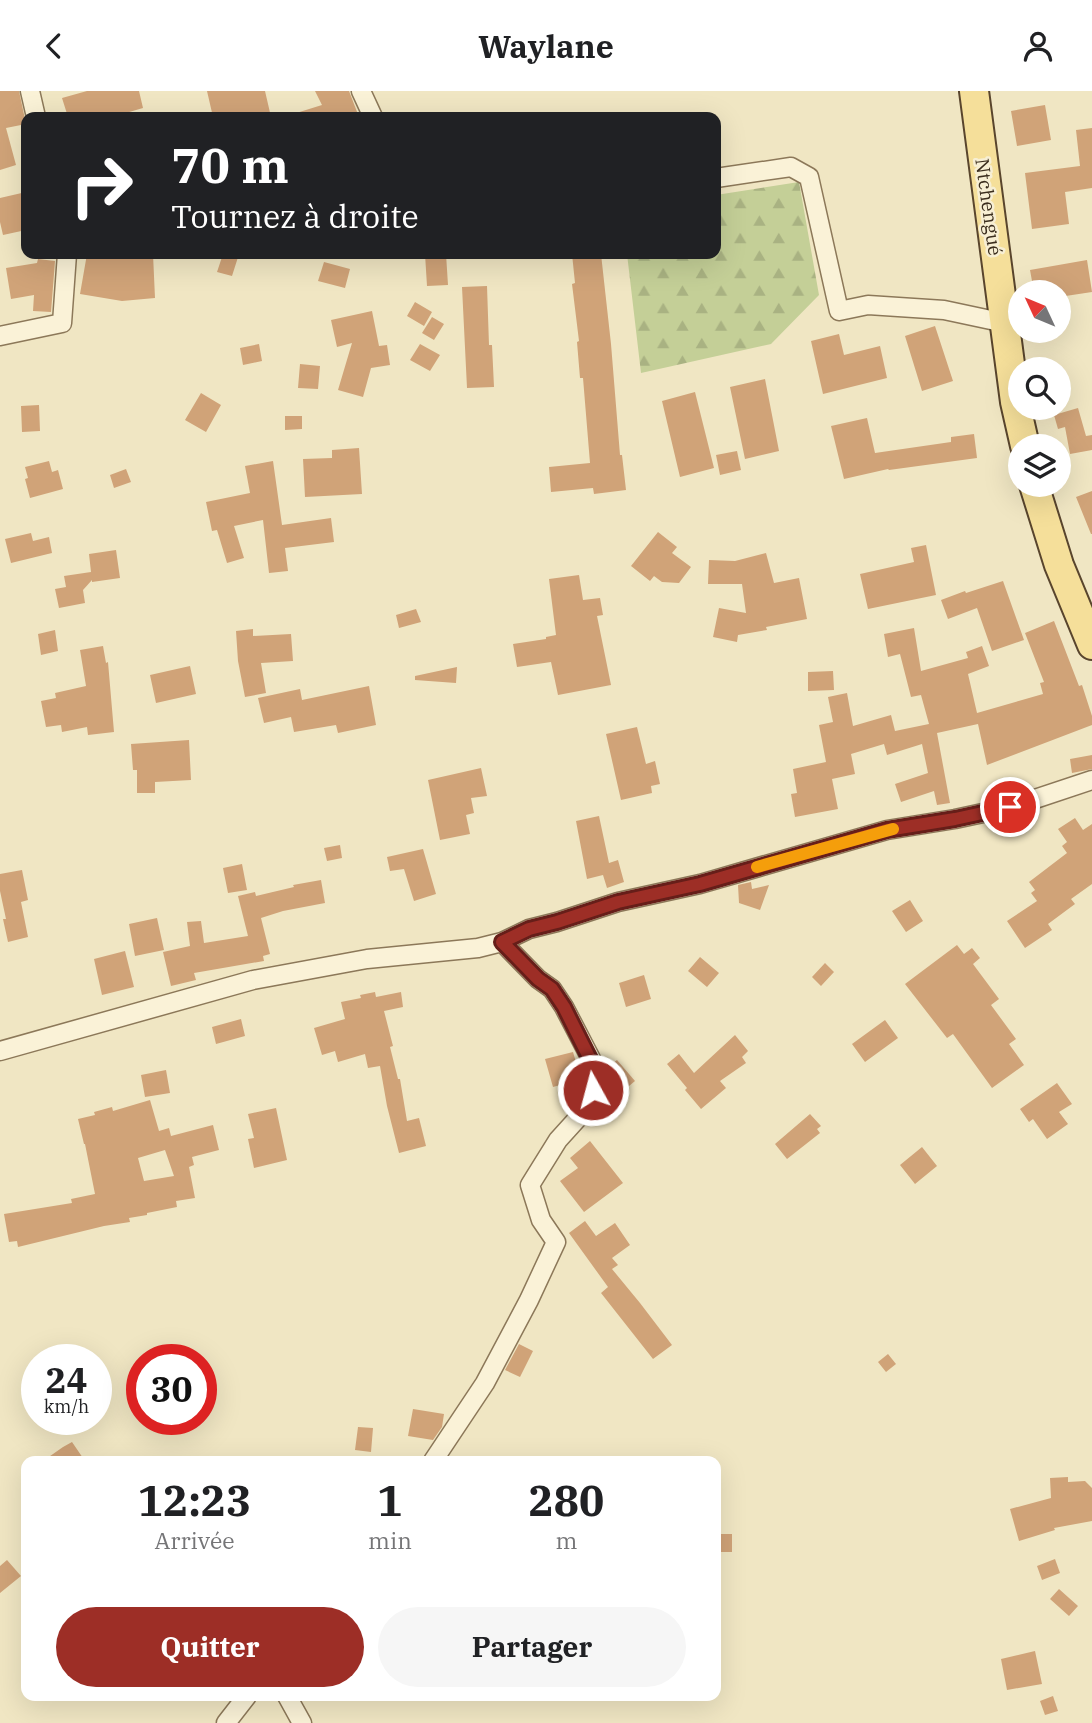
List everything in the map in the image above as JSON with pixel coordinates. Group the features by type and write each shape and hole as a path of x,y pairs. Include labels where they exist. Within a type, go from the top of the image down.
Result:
{"main road":[{"name":"Ntchengué","path":"974,91 1015,402 1023,434"},
{"path":"1038,497 1059,565 1092,645"}],"street":[{"path":"30,91 35,112"},
{"path":"361,91 371,112"},
{"path":"721,177 791,167 809,177 839,311 868,305 944,310 1005,323"},
{"path":"0,336 62,323 67,259"},
{"path":"0,1051 253,980 367,959 478,948 502,942 529,929 618,902 700,884 887,830 1010,807 1092,781"},
{"path":"436,1456 485,1383 556,1242 541,1220 530,1185 558,1140 587,1108 593,1090 590,1059 564,1007 552,989 538,979 502,942"},
{"path":"226,1723 243,1701"},
{"path":"290,1701 302,1723"}],"green space":[{"path":"799,182 819,295 771,344 641,373 628,259 721,259 721,194"}],"building":[{"path":"0,91 19,91 23,112 21,112 21,125 6,128 16,165 0,170"},
{"path":"87,91 139,91 143,108 129,112 66,112 62,98"},
{"path":"207,91 265,91 270,112 212,112"},
{"path":"315,91 349,91 357,112 299,112 322,105"},
{"path":"1045,105 1051,140 1017,146 1011,111"},
{"path":"1092,128 1092,188 1065,192 1069,224 1032,229 1025,173 1080,166 1076,130"},
{"path":"21,193 21,231 3,235 0,198"},
{"path":"38,259 55,261 51,312 33,311 34,295 11,299 6,268 37,263"},
{"path":"86,259 153,259 155,298 122,301 80,294"},
{"path":"221,259 237,259 232,276 217,272"},
{"path":"425,259 446,259 448,285 427,286"},
{"path":"573,259 602,259 620,455 626,490 594,494 593,488 551,492 549,467 590,463 572,284 575,283"},
{"path":"1087,260 1092,292 1071,295 1071,280 1032,280 1030,270"},
{"path":"324,262 350,269 345,288 318,281"},
{"path":"487,286 494,387 467,388 462,287"},
{"path":"415,302 432,312 424,326 407,316"},
{"path":"372,311 379,346 387,345 390,365 371,368 363,397 338,390 352,343 337,347 331,320"},
{"path":"432,317 444,324 434,340 422,333"},
{"path":"935,326 953,381 922,391 905,336"},
{"path":"839,334 844,355 880,346 887,378 823,394 811,341"},
{"path":"259,344 262,361 243,365 240,348"},
{"path":"420,344 440,355 430,371 410,360"},
{"path":"300,364 320,366 318,389 298,388"},
{"path":"765,379 779,451 745,459 730,387"},
{"path":"695,392 714,468 680,477 662,401"},
{"path":"201,393 221,405 206,432 185,420"},
{"path":"39,405 40,431 22,432 21,406"},
{"path":"1078,408 1086,436 1092,435 1092,450 1071,454 1071,434 1066,434 1065,427 1058,429 1055,420 1071,420 1071,410"},
{"path":"285,416 302,416 302,429 285,430"},
{"path":"867,418 875,453 951,442 951,437 974,434 977,458 888,469 844,479 831,426"},
{"path":"359,448 362,494 305,497 303,459 332,458 332,450"},
{"path":"737,451 741,470 720,475 716,455"},
{"path":"49,461 52,472 58,470 63,489 30,498 25,467"},
{"path":"273,461 282,525 331,518 334,542 285,548 288,571 269,573 263,520 234,526 244,558 227,563 217,530 212,531 206,502 250,493 245,466"},
{"path":"126,469 131,482 114,488 110,475"},
{"path":"1092,491 1092,534 1091,534 1076,497"},
{"path":"658,532 677,547 672,553 691,567 679,583 662,582 654,576 650,581 631,566"},
{"path":"31,533 33,541 49,537 52,553 11,563 5,539"},
{"path":"926,545 936,595 868,609 860,574 914,562 911,548"},
{"path":"116,550 120,578 92,580 83,590 85,603 59,608 55,589 66,587 64,576 91,572 89,554"},
{"path":"766,553 774,583 799,578 807,619 738,635 737,642 713,637 719,608 746,613 742,584 708,584 709,560 735,561"},
{"path":"579,575 583,600 600,598 603,615 597,616 611,685 558,695 551,662 517,667 513,644 556,635 549,579"},
{"path":"1003,581 1024,640 992,651 977,608 948,619 941,600"},
{"path":"416,609 421,622 399,628 396,615"},
{"path":"1054,621 1079,686 1082,685 1092,716 1092,725 987,765 978,724 937,733 950,803 937,805 934,791 901,802 895,784 928,773 922,744 887,755 884,744 851,754 855,774 832,779 838,809 795,817 791,794 797,793 793,769 826,762 819,725 833,722 828,697 847,693 853,726 891,715 895,731 929,724 921,695 911,697 900,654 888,657 884,634 914,628 921,671 968,658 966,652 982,646 989,666 968,674 977,713 1043,694 1040,683 1044,682 1025,633"},
{"path":"253,629 253,636 291,634 293,661 261,663 266,693 245,697 236,631"},
{"path":"55,630 58,651 41,655 38,634"},
{"path":"103,646 106,663 108,662 114,732 88,735 87,727 62,732 61,725 46,727 41,701 56,698 55,693 86,686 80,650"},
{"path":"190,666 196,694 156,703 150,675"},
{"path":"457,667 456,683 415,680 415,676"},
{"path":"833,671 834,690 808,691 808,672"},
{"path":"369,686 376,725 338,733 336,725 294,732 291,717 264,723 258,698 300,689 302,700"},
{"path":"637,727 646,764 655,761 660,784 651,786 652,793 621,800 606,734"},
{"path":"189,740 191,780 155,782 155,793 137,793 137,770 133,770 131,744"},
{"path":"1092,755 1092,769 1072,773 1070,759"},
{"path":"481,768 487,796 471,798 474,813 466,815 470,834 440,840 428,780"},
{"path":"599,816 609,863 618,860 624,882 607,888 603,875 587,879 576,821"},
{"path":"1075,818 1083,830 1092,824 1092,884 1071,899 1075,904 1048,924 1052,930 1025,948 1007,921 1037,901 1031,893 1035,890 1029,882 1067,853 1062,846 1067,842 1058,829"},
{"path":"340,845 342,858 327,861 324,848"},
{"path":"423,849 436,894 414,901 404,869 390,871 387,857"},
{"path":"242,864 247,890 228,893 223,868"},
{"path":"22,870 28,900 21,902 28,937 8,942 3,919 6,919 0,891 0,874"},
{"path":"321,880 325,903 261,918 270,954 263,956 264,961 194,973 196,980 171,986 163,952 190,946 187,922 201,921 204,943 248,936 238,896 255,892 256,896"},
{"path":"751,882 752,889 769,885 760,910 739,903 738,885"},
{"path":"910,900 923,921 906,932 892,911"},
{"path":"157,918 164,950 135,956 129,924"},
{"path":"957,945 964,954 972,948 980,958 973,964 999,999 991,1005 1016,1039 1009,1044 1024,1065 992,1088 953,1034 947,1038 905,984"},
{"path":"125,951 134,987 102,995 94,959"},
{"path":"700,957 719,973 707,987 688,971"},
{"path":"825,963 834,972 821,986 812,977"},
{"path":"644,975 651,999 626,1007 619,983"},
{"path":"375,992 376,997 401,992 403,1007 384,1011 407,1121 419,1118 426,1146 399,1153 380,1066 368,1068 365,1054 338,1062 335,1051 322,1055 314,1028 345,1019 341,1002"},
{"path":"241,1019 245,1036 216,1044 212,1027"},
{"path":"885,1020 898,1038 865,1062 852,1044"},
{"path":"735,1035 748,1051 742,1057 746,1063 720,1081 726,1088 701,1109 667,1064 679,1054 694,1073"},
{"path":"573,1052 581,1079 553,1087 545,1059"},
{"path":"617,1060 635,1081 610,1102 603,1095 603,1071"},
{"path":"166,1070 170,1093 145,1097 141,1075"},
{"path":"1057,1083 1072,1104 1059,1112 1068,1124 1047,1139 1033,1119 1029,1122 1020,1109"},
{"path":"150,1100 159,1131 169,1128 171,1136 213,1125 219,1150 192,1157 194,1165 189,1167 195,1198 176,1201 177,1207 129,1218 130,1222 18,1247 17,1241 9,1242 4,1214 72,1203 71,1199 95,1194 78,1119 112,1107 113,1111","holes":["165,1150 174,1176 144,1181 138,1158"]},
{"path":"276,1108 287,1160 254,1168 248,1139 254,1138 248,1114"},
{"path":"810,1114 821,1126 817,1129 820,1133 787,1159 775,1144"},
{"path":"590,1141 623,1183 584,1212 560,1181 578,1168 570,1158"},
{"path":"922,1147 937,1166 915,1184 900,1165"},
{"path":"585,1221 596,1236 615,1223 630,1245 612,1258 618,1265 612,1269 672,1345 653,1359 601,1293 608,1287 569,1233"},
{"path":"519,1344 533,1351 520,1377 505,1370"},
{"path":"888,1354 896,1364 886,1372 878,1362"},
{"path":"413,1409 444,1414 442,1427 433,1440 408,1436"},
{"path":"358,1427 373,1428 371,1452 355,1450"},
{"path":"72,1442 82,1456 50,1456"},
{"path":"1068,1477 1068,1482 1085,1481 1092,1488 1092,1521 1054,1528 1055,1530 1019,1541 1010,1509 1051,1498 1050,1478"},
{"path":"721,1534 732,1534 732,1552 721,1552"},
{"path":"1055,1559 1060,1573 1042,1580 1037,1566"},
{"path":"7,1560 21,1576 0,1593 0,1566"},
{"path":"1059,1589 1078,1606 1069,1616 1050,1599"},
{"path":"1035,1651 1042,1684 1007,1690 1001,1659"},
{"path":"1053,1696 1058,1711 1045,1715 1040,1701"}],"slow traffic":[{"path":"757,867 893,829"}],"route":[{"path":"593,1090 590,1059 564,1007 552,989 538,979 502,942 529,929 618,902 700,884 887,830 1010,807"}]}
